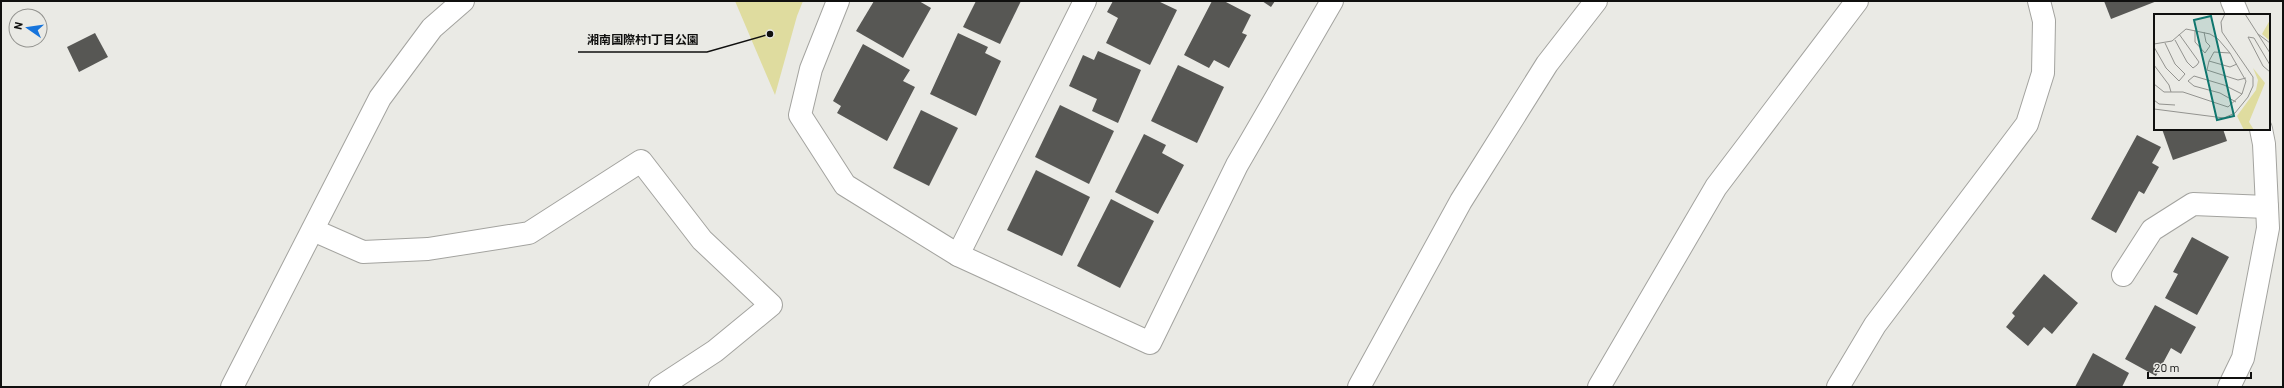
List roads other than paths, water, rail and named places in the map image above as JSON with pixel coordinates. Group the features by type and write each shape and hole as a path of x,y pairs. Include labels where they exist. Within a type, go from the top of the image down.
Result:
{"street":[{"path":"232,387 380,98 432,28 463,1"},
{"path":"838,1 811,69 800,115 845,185 958,255 1150,343 1237,165 1332,1"},
{"path":"958,255 1085,1"},
{"path":"1359,387 1461,201 1547,64 1596,1"},
{"path":"1598,387 1716,187 1858,1"},
{"path":"1838,387 1875,325 2027,124 2043,73 2044,21 2039,1"},
{"path":"2232,1 2238,14"},
{"path":"2229,387 2243,358 2268,228 2264,144 2261,130"},
{"path":"313,230 363,252 428,249 529,233 640,161 702,240 771,305 714,351 660,387"},
{"path":"2122,275 2152,230 2194,204 2267,207"}],"place":[{"name":"湘南国際村1丁目公園","path":"770,34"}]}
